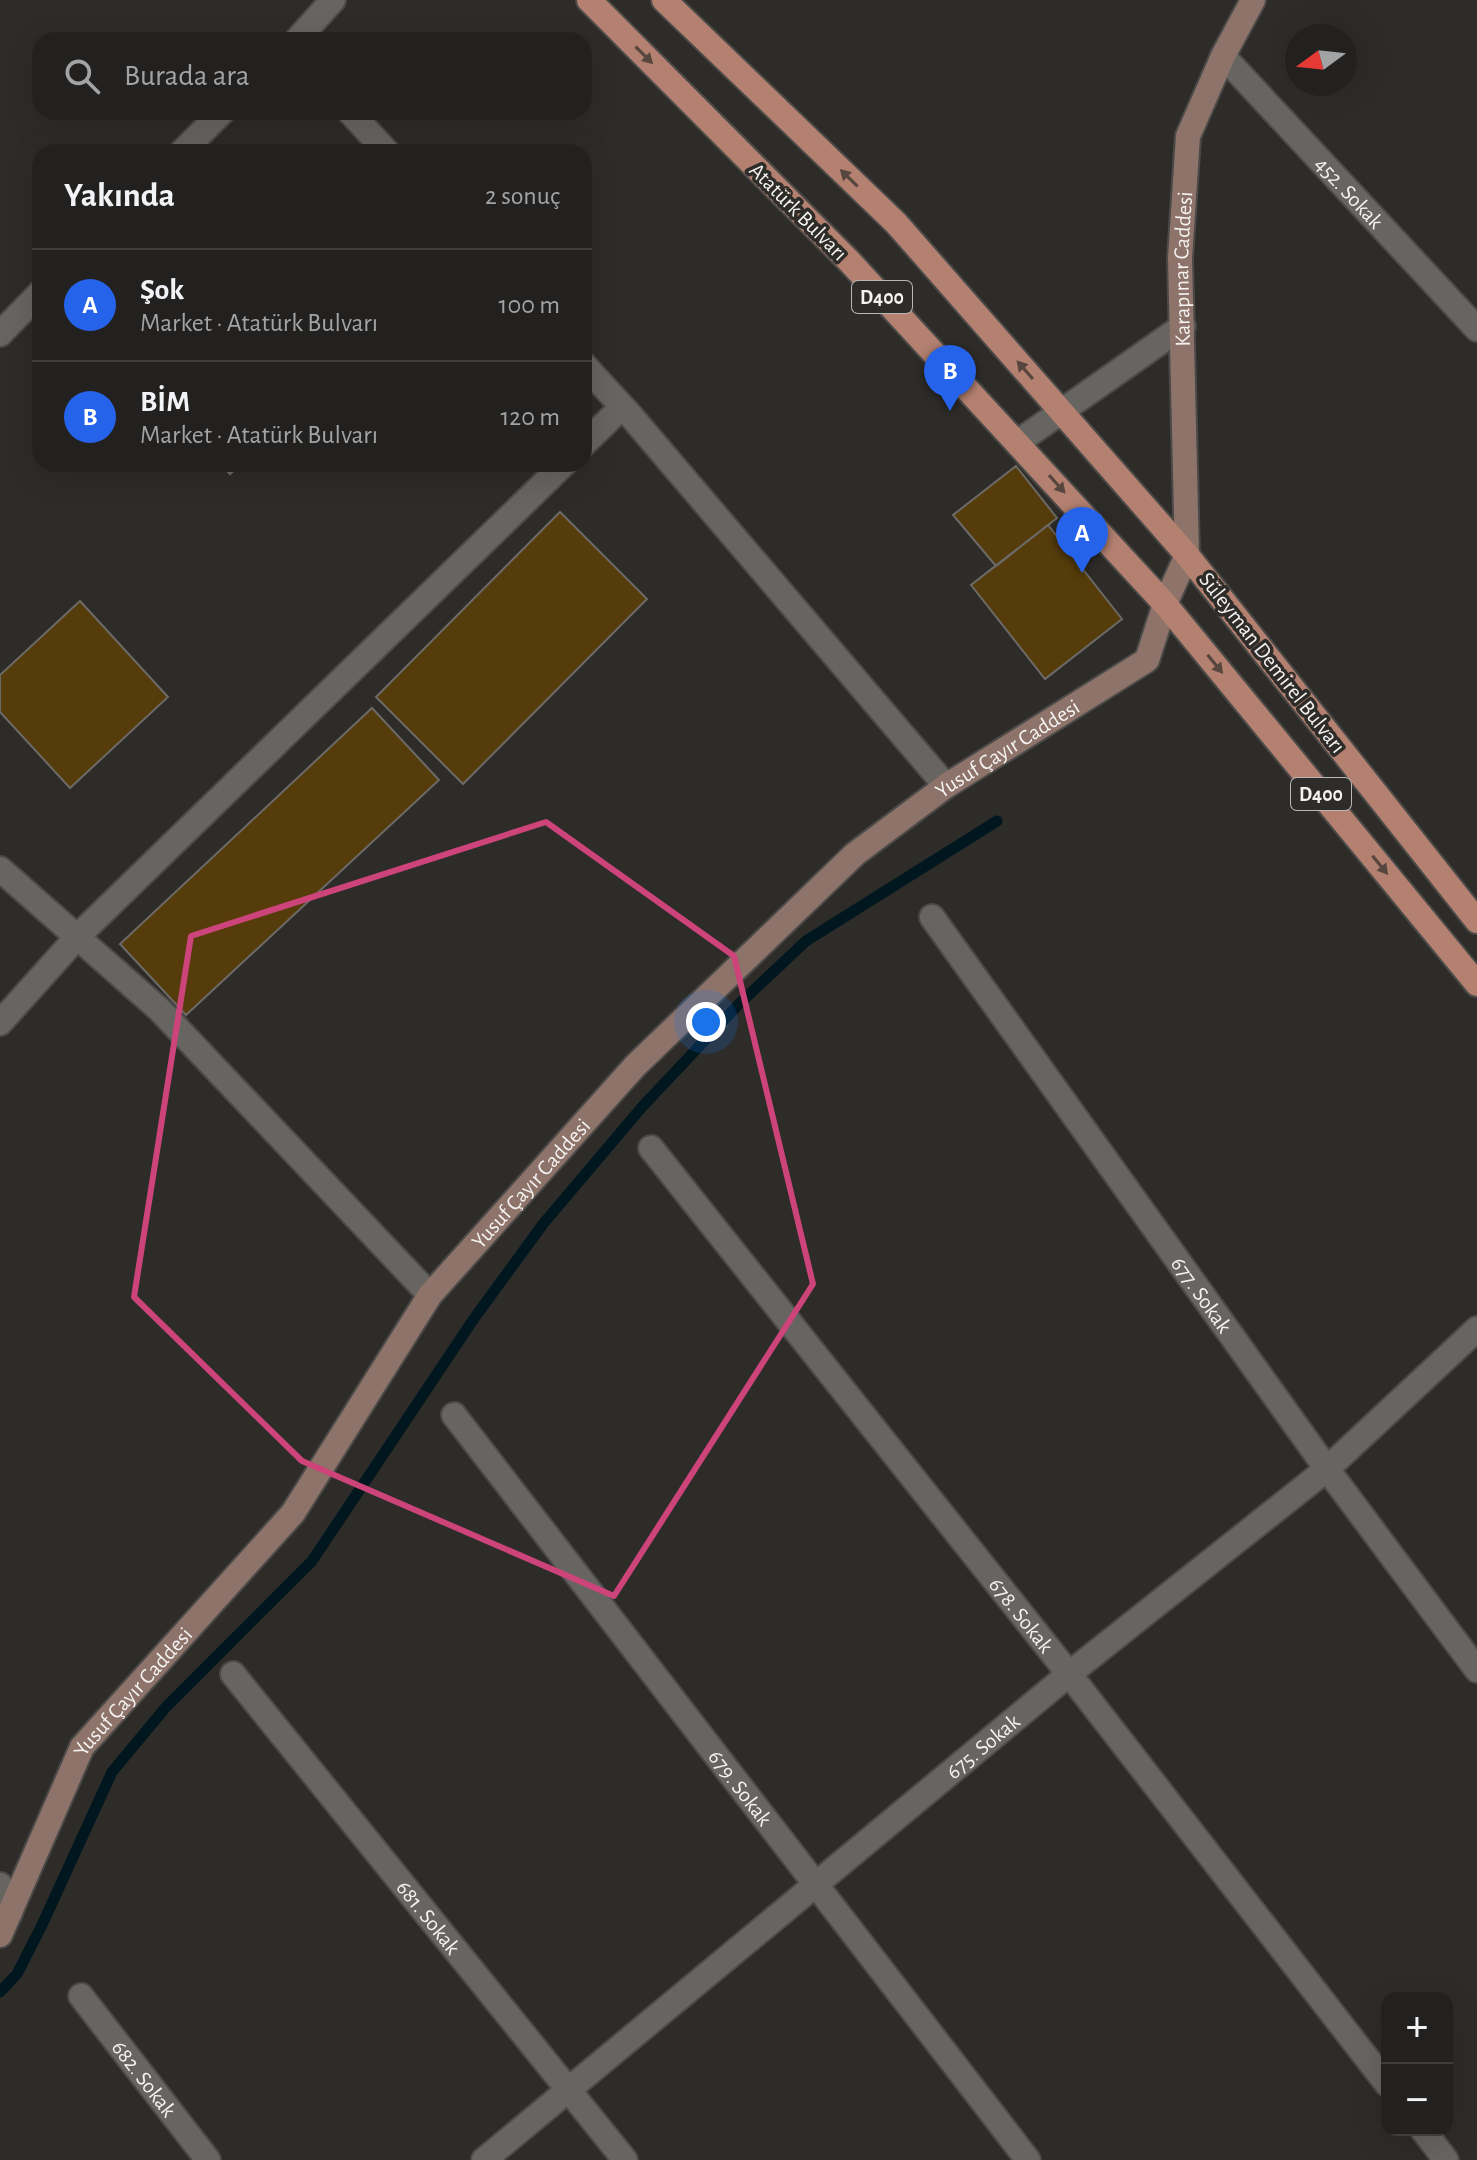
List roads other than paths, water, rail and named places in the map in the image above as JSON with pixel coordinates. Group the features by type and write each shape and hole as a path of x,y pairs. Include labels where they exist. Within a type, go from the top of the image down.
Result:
{"main road":[{"name":"Atatürk Bulvarı","path":"589,0 850,262 1165,604"},
{"name":"D400","path":"664,0 896,223 1187,555"},
{"name":"Süleyman Demirel Bulvarı","path":"1187,555 1477,921"},
{"name":"Süleyman Demirel Bulvarı","path":"1165,604 1477,984"}],"street":[{"path":"304,32 333,0"},
{"name":"Karapınar Caddesi","path":"1187,555 1180,258 1188,136 1223,56 1253,0"},
{"name":"452. Sokak","path":"1223,56 1477,329"},
{"path":"190,144 214,120"},
{"path":"357,120 380,144"},
{"path":"0,334 32,301"},
{"path":"1018,442 1060,409 1183,326"},
{"path":"592,374 946,786"},
{"path":"592,436 622,407"},
{"path":"0,1023 79,935 556,472"},
{"name":"Yusuf Çayır Caddesi","path":"5,1924 82,1747 293,1513 430,1295 635,1066 855,854 946,786 1147,660 1165,604 1187,555"},
{"path":"0,869 79,935 160,1010 430,1295"},
{"name":"677. Sokak","path":"932,917 1327,1469 1477,1670"},
{"name":"678. Sokak","path":"651,1148 1069,1674 1381,2076"},
{"name":"675. Sokak","path":"484,2160 1069,1674 1327,1469 1477,1329"},
{"name":"679. Sokak","path":"454,1415 1028,2160"},
{"name":"681. Sokak","path":"233,1674 625,2160"},
{"path":"0,1885 5,1924"},
{"name":"682. Sokak","path":"81,1996 208,2160"},
{"path":"1428,2136 1446,2160"}],"waterway":[{"path":"0,1992 17,1974 42,1925 112,1772 166,1707 312,1561 473,1320 543,1224 642,1107 739,1004 806,941 997,821"}],"place":[{"name":"BİM","path":"950,411"},
{"name":"Şok","path":"1082,573"}]}
